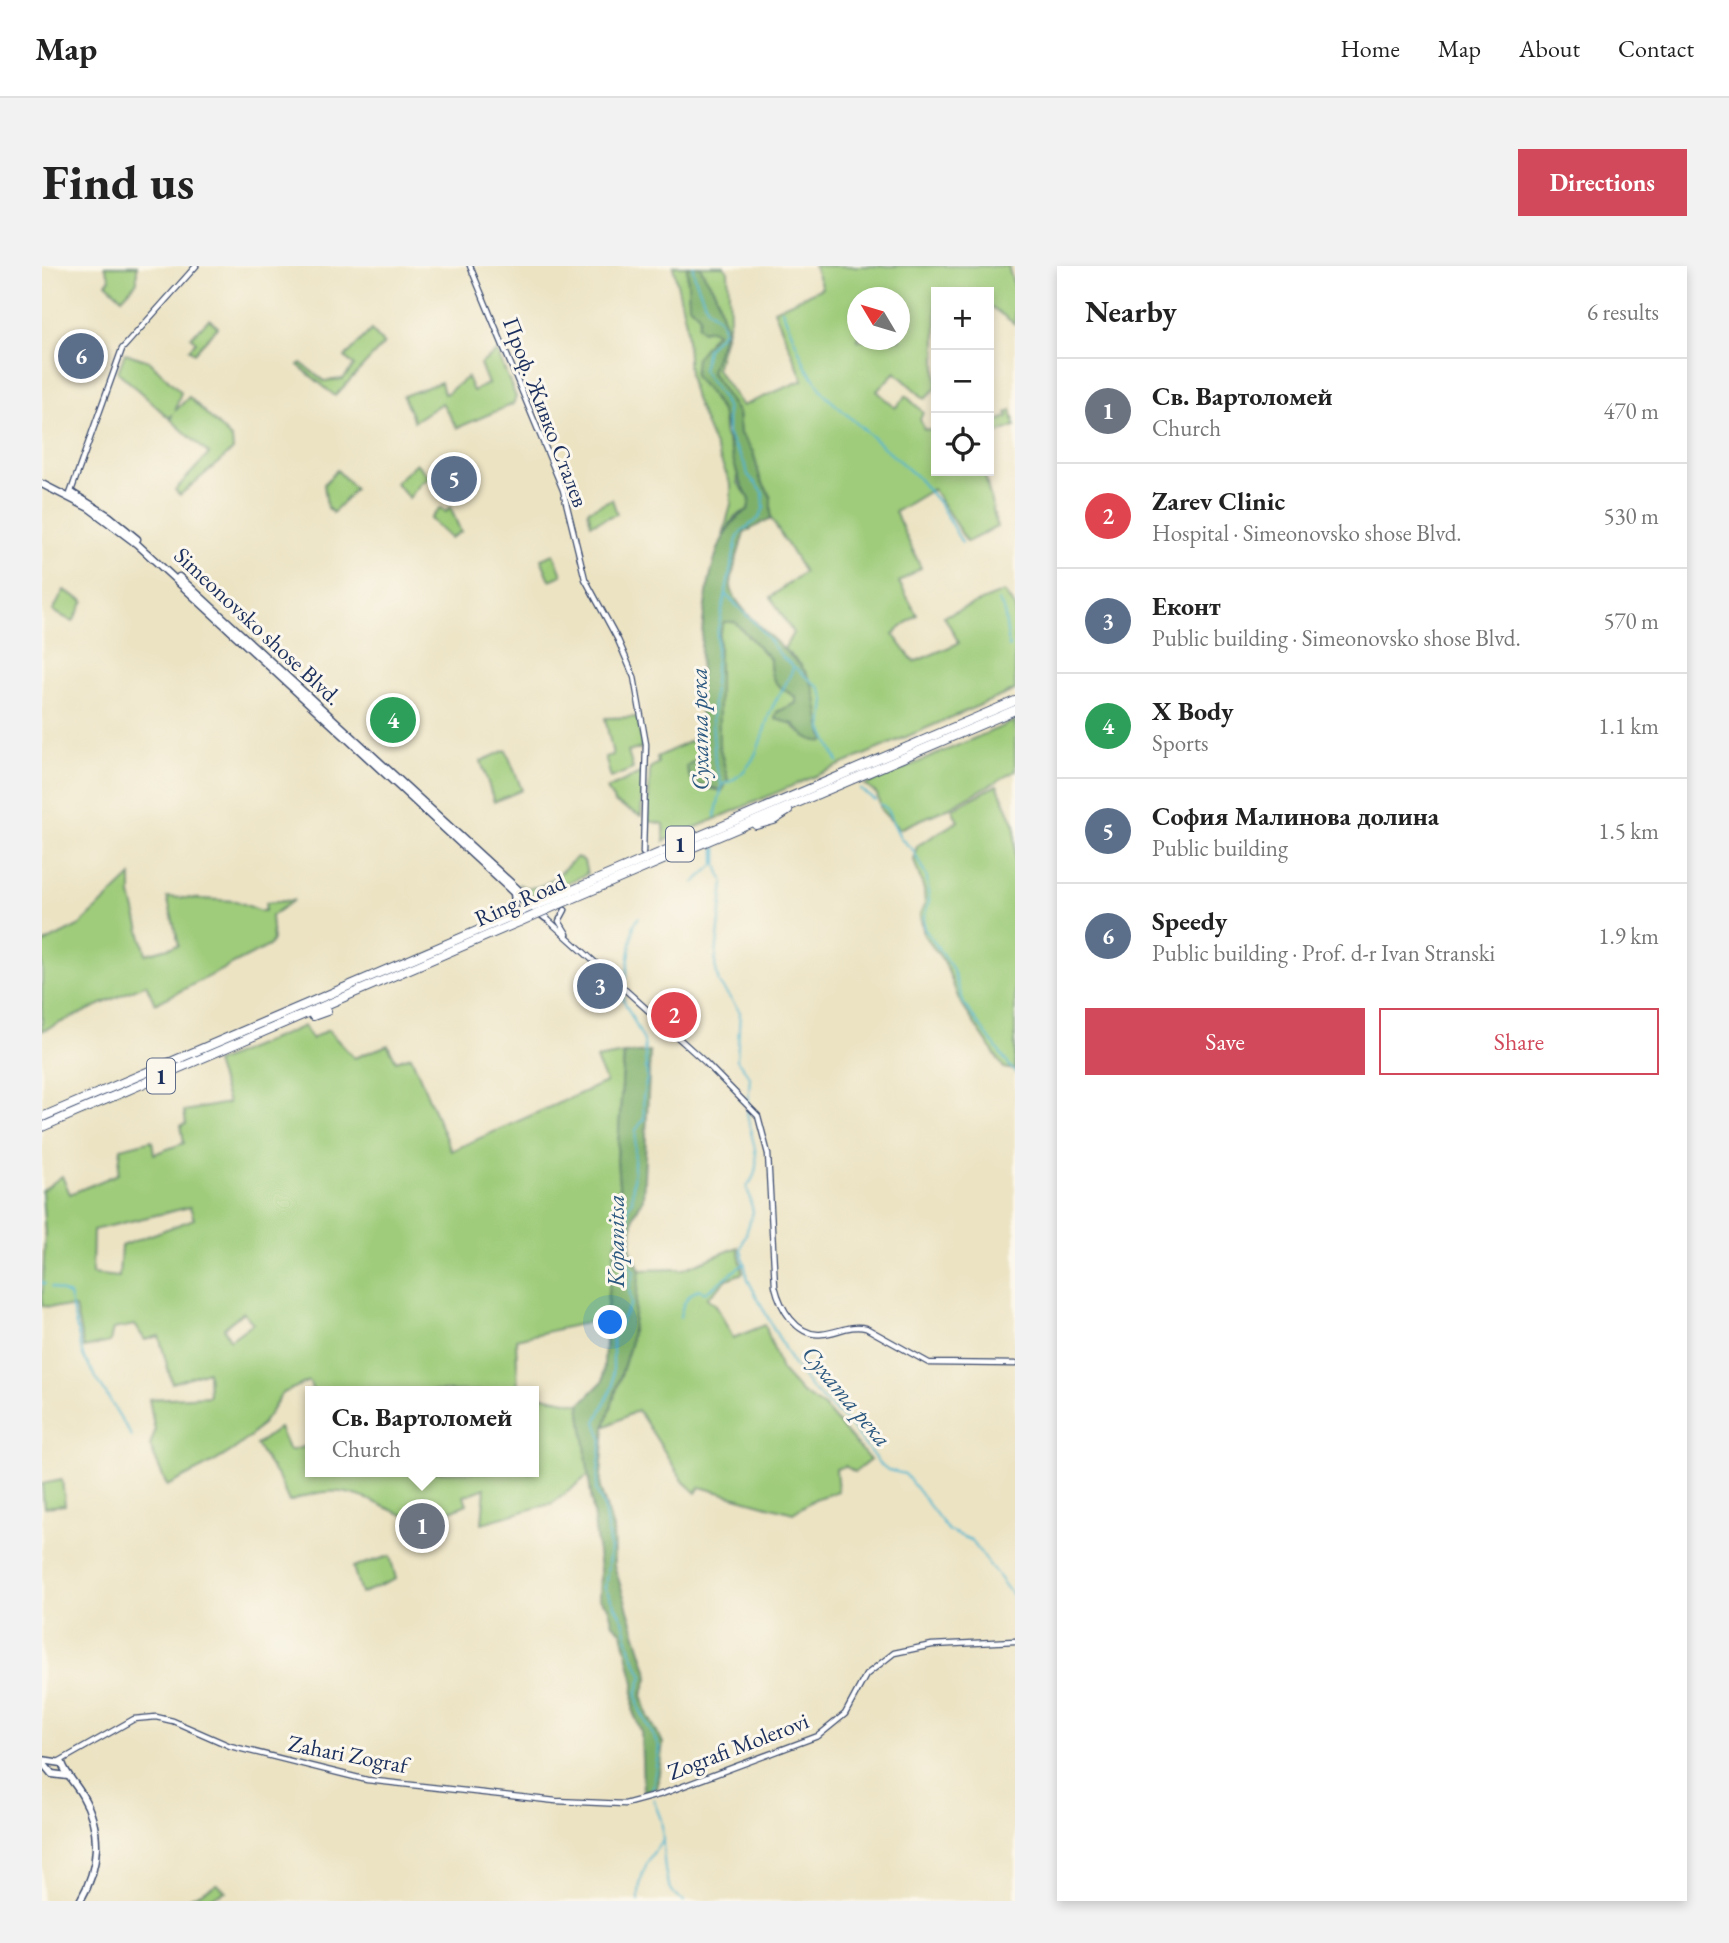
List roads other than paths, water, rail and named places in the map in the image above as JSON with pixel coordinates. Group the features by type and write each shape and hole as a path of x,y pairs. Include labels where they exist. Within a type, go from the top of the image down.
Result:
{"highway":[{"name":"Ring Road","path":"42,1117 514,916 560,904 1015,701"},
{"name":"Ring Road","path":"807,794 1015,710"},
{"path":"768,800 807,794"},
{"path":"725,829 774,820 807,794"},
{"path":"725,829 749,808"},
{"name":"Ring Road","path":"42,1127 377,984 514,916"},
{"path":"341,1006 377,984"},
{"path":"266,1021 302,999 337,991"},
{"path":"279,1025 327,1011"}],"main road":[{"name":"Simeonovsko shose Blvd.","path":"42,482 70,494 128,530 525,896 528,902"},
{"name":"Simeonovsko shose Blvd.","path":"70,494 137,544 514,893 545,918"},
{"path":"514,893 514,916"},
{"path":"52,1764 68,1776 87,1804 97,1836 93,1872 80,1901"}],"street":[{"path":"70,494 118,356 196,266"},
{"name":"Проф. Живко Сталев","path":"470,266 563,490 585,579 615,633 634,677 646,737 643,853"},
{"path":"560,904 560,924 574,943"},
{"name":"Simeonovsko shose Blvd.","path":"545,918 751,1106 764,1129 767,1147 776,1291 797,1326 817,1335 855,1326 866,1328 929,1363 1015,1364"},
{"name":"Zografi Molerovi","path":"647,1799 818,1736 845,1714 866,1675 894,1653 932,1644 1015,1641"},
{"name":"Zahari Zograf","path":"52,1764 134,1719 156,1717 173,1721 230,1746 367,1780 602,1805 647,1799"}],"waterway":[{"name":"Сухата река","path":"693,266 704,300 720,320 723,331 707,349 702,370 727,409 727,434 746,466 748,475 763,492 764,508 759,518 742,531 737,539 717,634 712,719 715,763 722,786 715,817"},
{"path":"782,310 806,367 826,396 917,477 941,506 962,543"},
{"path":"726,595 757,625 782,657 820,688 825,700 822,729 838,762"},
{"path":"998,601 1004,610 1009,647"},
{"path":"723,785 742,773 754,757 770,712 793,668"},
{"path":"860,789 875,800"},
{"path":"880,804 886,808 901,839 913,850 927,878 929,902 924,916 924,928 952,968 964,1004 1015,1073"},
{"name":"Сухата река","path":"716,849 716,863"},
{"name":"Сухата река","path":"694,883 716,863 724,883 715,965 719,983 740,1012 737,1060 750,1077 748,1103"},
{"name":"Kopanitsa","path":"639,917 634,924 623,999 644,1041 647,1078 643,1097 644,1119 636,1130 632,1201 628,1208 627,1262 634,1272 629,1287 631,1304 613,1335 613,1386 596,1422 602,1439 596,1490 604,1507 610,1549 605,1588 623,1620 631,1651 643,1676 637,1694 639,1708 659,1747 652,1793"},
{"name":"Сухата река","path":"747,1109 756,1168 747,1186 753,1212 741,1249 748,1280 791,1361 812,1389 845,1420 879,1463 888,1470 905,1474 949,1531 971,1540 1015,1599"},
{"path":"680,1317 691,1294 699,1289 705,1293 745,1263"},
{"path":"51,1287 69,1295 83,1356 132,1437"},
{"path":"654,1799 661,1820 666,1876 675,1895 684,1901"},
{"path":"639,1901 644,1870 661,1842"}],"place":[{"name":"Speedy","path":"81,356"},
{"name":"София Малинова долина","path":"454,479"},
{"name":"X Body","path":"393,720"},
{"name":"Еконт","path":"600,986"},
{"name":"Zarev Clinic","path":"674,1015"},
{"name":"Св. Вартоломей","path":"422,1526"}]}
